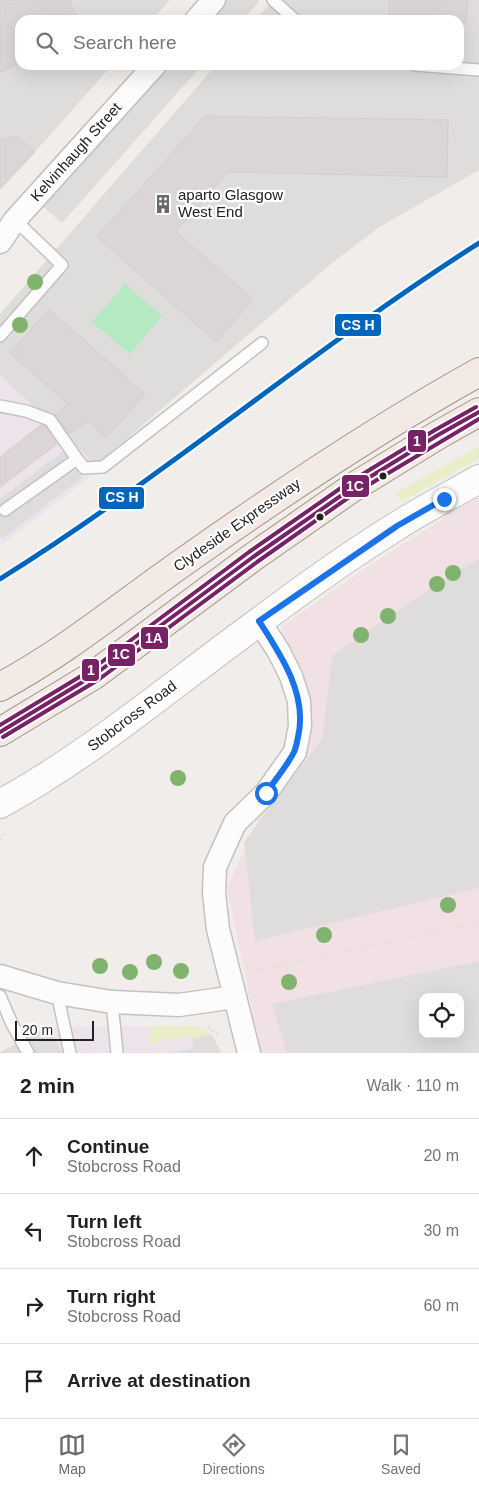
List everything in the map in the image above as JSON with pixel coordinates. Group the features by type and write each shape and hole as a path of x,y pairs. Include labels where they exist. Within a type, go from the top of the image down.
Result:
{"main road":[{"name":"Clydeside Expressway","path":"0,687 75,640 248,516 342,453 403,415 479,372"},
{"path":"0,732 94,675 253,556 352,488 479,412"}],"street":[{"path":"200,15 214,0"},
{"name":"Kelvinhaugh Street","path":"0,242 15,220 150,70"},
{"name":"Stobcross Road","path":"0,804 26,790 81,754 259,621 397,526 479,479"},
{"path":"249,1053 218,929 214,893 214,867 236,822 266,793 294,752 300,726 299,701 290,676 279,652 259,621"},
{"path":"0,976 57,993 112,1002 179,1005 235,997"}],"lane":[{"path":"272,0 289,15"},
{"path":"464,69 479,70"},
{"path":"0,336 62,265 15,220"},
{"path":"0,406 26,411 50,420 84,468 103,467 262,343"},
{"path":"5,510 77,459"},
{"path":"57,993 70,1053"},
{"path":"0,996 12,1024 28,1053"},
{"path":"112,1002 117,1053"}],"path":[{"path":"229,975 479,922"}],"shaded area":[{"path":"0,0 170,0 156,15 15,15 15,70 108,70 0,189"},
{"path":"214,0 257,0 259,2 247,15 200,15"},
{"path":"273,0 479,0 479,170 381,226 332,263 96,465 0,375 0,314 212,70 464,70 464,15 260,15"},
{"path":"150,70 198,70 62,223 34,199"},
{"path":"0,375 96,465 89,478 0,546"},
{"path":"63,451 83,477 3,538 0,534 0,499"},
{"path":"479,497 479,1053 261,1053 227,888 287,757 295,713 281,627 363,570"},
{"path":"479,559 479,888 255,941 244,842 322,739 332,656 441,581"},
{"path":"479,961 479,1053 287,1053 272,1004"},
{"path":"199,1026 212,1035 221,1053 0,1053 49,1027"},
{"path":"49,1027 62,1053 0,1053 0,1052"},
{"path":"212,1035 221,1053 171,1053 194,1048 192,1039"}],"green space":[{"path":"125,284 162,316 130,354 92,322"},
{"path":"479,447 479,458 401,502 395,493"},
{"path":"151,1026 199,1026 212,1035 192,1039 191,1035 148,1044"}],"building":[{"path":"0,0 69,0 76,15 15,15 15,65 0,72"},
{"path":"389,0 468,0 466,22 464,22 464,15 389,15"},
{"name":"aparto Glasgow West End","path":"205,116 448,120 447,177 228,172 176,232 253,299 216,342 97,237"},
{"path":"17,136 35,152 0,189 0,140"},
{"path":"49,309 145,394 106,438 87,421 69,434 55,414 68,404 10,353"},
{"path":"41,425 45,426 57,444 0,487 0,457"}],"transit line":[{"path":"0,579 121,498 358,325 479,243"},
{"name":"1","path":"0,725 91,670 249,552 348,483 476,407"},
{"name":"1C","path":"0,732 94,675 253,557 352,488 479,412"},
{"name":"1A","path":"3,737 98,680 257,562 355,493 479,419"}],"place":[{"name":"aparto Glasgow West End","path":"163,204"}],"route":[{"path":"266,793 294,752 300,726 299,701 279,652 259,621 323,575 397,526 444,499"}]}
